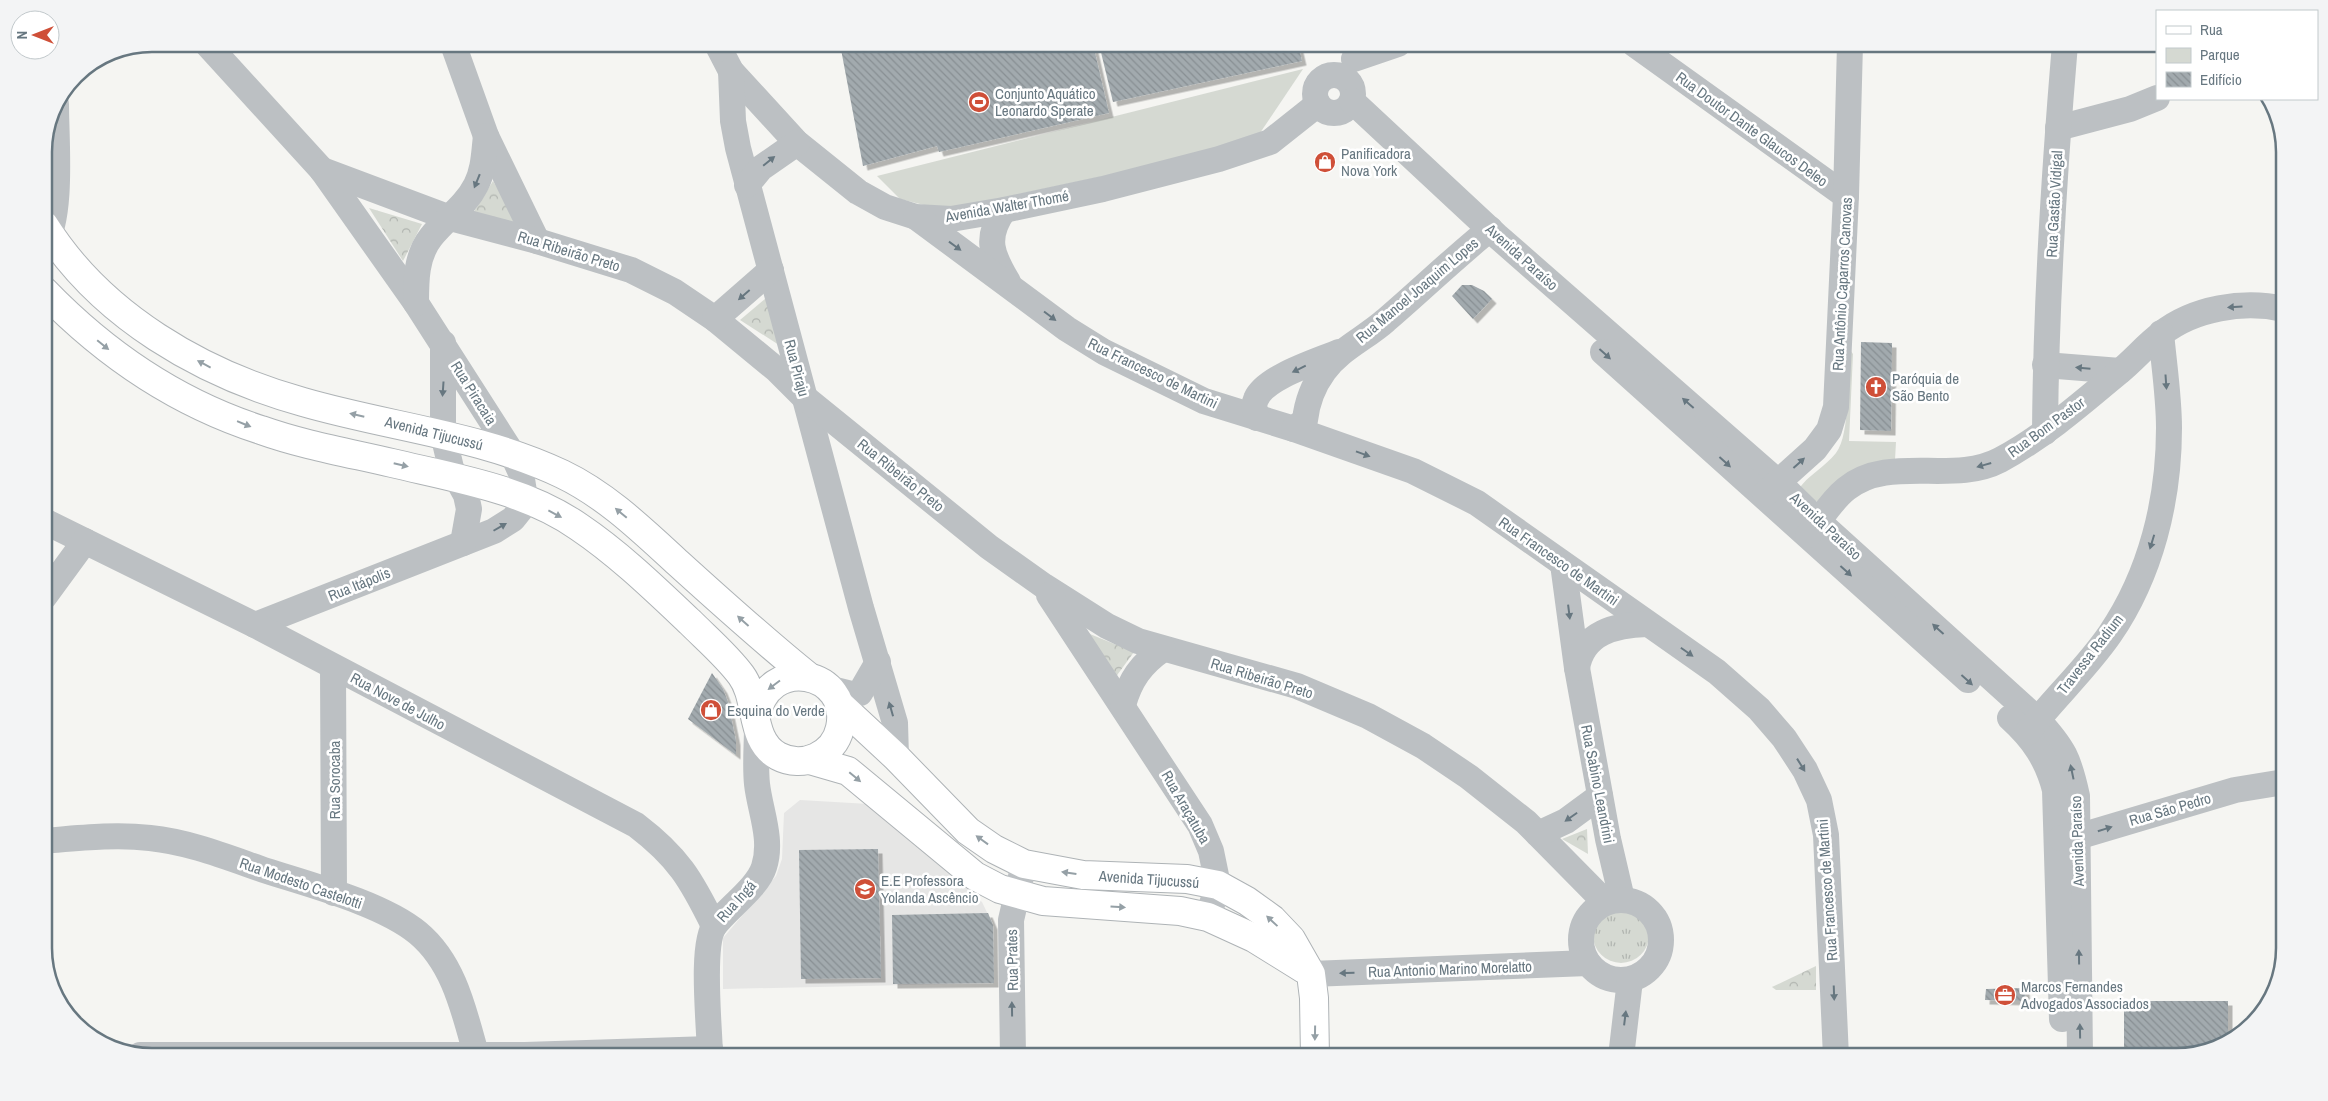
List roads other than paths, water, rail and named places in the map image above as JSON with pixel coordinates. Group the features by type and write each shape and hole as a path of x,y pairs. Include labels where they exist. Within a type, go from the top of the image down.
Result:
{"main road":[{"name":"Avenida Tijucussú","path":"53,243 93,286 118,308 179,350 225,375 304,403 443,434 512,453 562,474 604,499 825,690 896,757 968,831 994,849 1024,864 1083,875 1187,879 1218,885 1247,901 1272,919 1290,939 1311,974"},
{"name":"Avenida Tijucussú","path":"53,300 105,348 133,368 211,411 260,430 303,442 457,478 525,498 578,526 651,585 741,675 760,736 771,751 848,771 975,876 1000,889 1043,901 1180,911 1208,917 1254,938 1287,957 1311,974"},
{"path":"757,722 761,699 775,684 788,677 825,690 841,719 836,738 826,751 801,760"},
{"path":"1311,974 1314,998 1315,1048"}],"street":[{"path":"1345,83 1387,52"},
{"name":"Rua Doutor Dante Glaucos Deleo","path":"1646,52 1846,196"},
{"name":"Rua Antônio Caparros Canovas","path":"1770,489 1815,449 1829,430 1836,407 1846,196 1850,52"},
{"name":"Rua Gastão Vidigal","path":"2045,432 2045,365 2058,128 2064,52"},
{"name":"Rua Ribeirão Preto","path":"215,53 322,170 450,218 537,241 631,270 675,292 715,319 777,370 804,397 990,547 1044,586 1124,635 1163,649 1297,686 1368,716 1423,746 1469,777 1614,900"},
{"path":"456,53 486,136 537,241"},
{"name":"Avenida Walter Thomé","path":"722,53 731,71 797,143 858,192 885,207 916,217 951,219 1103,189 1248,151 1270,142 1345,83"},
{"name":"Rua Piraju","path":"731,71 733,120 747,186 895,723 896,757"},
{"name":"Avenida Paraíso","path":"1345,83 1484,234 2032,726 2050,771 2067,838 2079,1048"},
{"path":"2058,128 2130,109 2156,98"},
{"path":"53,201 56,186 56,126"},
{"path":"416,303 416,279 421,253 430,237 465,202 477,184 483,163 486,136"},
{"path":"747,186 761,168 797,143"},
{"name":"Rua Piracaia","path":"322,170 443,343 512,453 521,473 525,498"},
{"name":"Rua Francesco de Martini","path":"1004,210 993,228 991,241 996,261 1011,287"},
{"name":"Rua Francesco de Martini","path":"916,217 1067,329 1104,352 1204,401 1294,429 1413,471 1477,503 1717,672 1759,710 1784,738 1805,770 1819,800 1826,835 1836,1048"},
{"name":"Rua Manoel Joaquim Lopes","path":"1294,429 1305,420 1307,404 1313,388 1324,370 1344,350 1384,322 1484,234"},
{"path":"715,319 771,270"},
{"name":"Rua Bom Pastor","path":"1813,529 1828,506 1847,488 1866,476 1888,472 1972,469 1999,461 2045,432 2120,371 2161,333 2181,321 2220,308 2241,306 2275,308"},
{"name":"Travessa Radium","path":"2032,726 2110,634 2132,599 2148,557 2160,515 2167,474 2169,427 2161,333"},
{"name":"Rua Piracaia","path":"443,343 443,434 451,468 457,478"},
{"name":"Rua Manoel Joaquim Lopes","path":"1257,418 1254,409 1256,400 1266,386 1303,367 1344,350"},
{"path":"2045,365 2120,371"},
{"path":"457,478 466,495 469,509 463,543"},
{"name":"Rua Itápolis","path":"255,625 494,531 513,519 521,509 525,498"},
{"name":"Rua Nove de Julho","path":"53,525 255,625 636,825 662,846 685,871 714,926"},
{"path":"53,585 85,541"},
{"name":"Rua Sabino Leandrini","path":"1563,564 1576,668 1608,839 1614,900"},
{"name":"Rua Araçatuba","path":"1044,586 1200,825 1212,851 1218,885 1208,917"},
{"path":"1576,668 1579,654 1588,644 1602,634 1624,625 1647,624"},
{"path":"1123,705 1128,687 1137,672 1147,660 1163,649"},
{"path":"825,690 852,694 860,693 878,662"},
{"name":"Rua Sorocaba","path":"333,667 334,893"},
{"name":"Rua Ingá","path":"710,1048 707,984 709,939 714,926 764,868 767,851 756,769 757,722"},
{"name":"Rua Ingá","path":"762,806 767,782 776,772 801,760"},
{"name":"Rua São Pedro","path":"2067,838 2235,790 2276,783"},
{"path":"1538,834 1566,821 1600,796"},
{"name":"Rua Modesto Castelotti","path":"53,840 114,836 152,838 186,844 334,893 396,917 418,933 438,955 453,981 474,1048"},
{"name":"Avenida Paraíso","path":"2063,1048 2067,838"},
{"name":"Rua Prates","path":"1013,1048 1011,920 1024,864"},
{"path":"1614,900 1636,902 1649,909 1658,921 1662,935 1661,949 1655,963 1645,973 1630,980 1614,980 1600,974 1588,963 1582,950 1581,936 1585,922 1593,910 1614,900"},
{"name":"Rua Antonio Marino Morelatto","path":"1311,974 1588,963"},
{"path":"1622,1048 1630,980"}],"place":[{"name":"Conjunto Aquático Leonardo Sperate","path":"979,102"},
{"name":"Panificadora Nova York","path":"1325,162"},
{"name":"Paróquia de São Bento","path":"1876,387"},
{"name":"Esquina do Verde","path":"711,710"},
{"name":"E.E Professora Yolanda Ascêncio","path":"865,889"},
{"name":"Marcos Fernandes Advogados Associados","path":"2005,995"}]}
